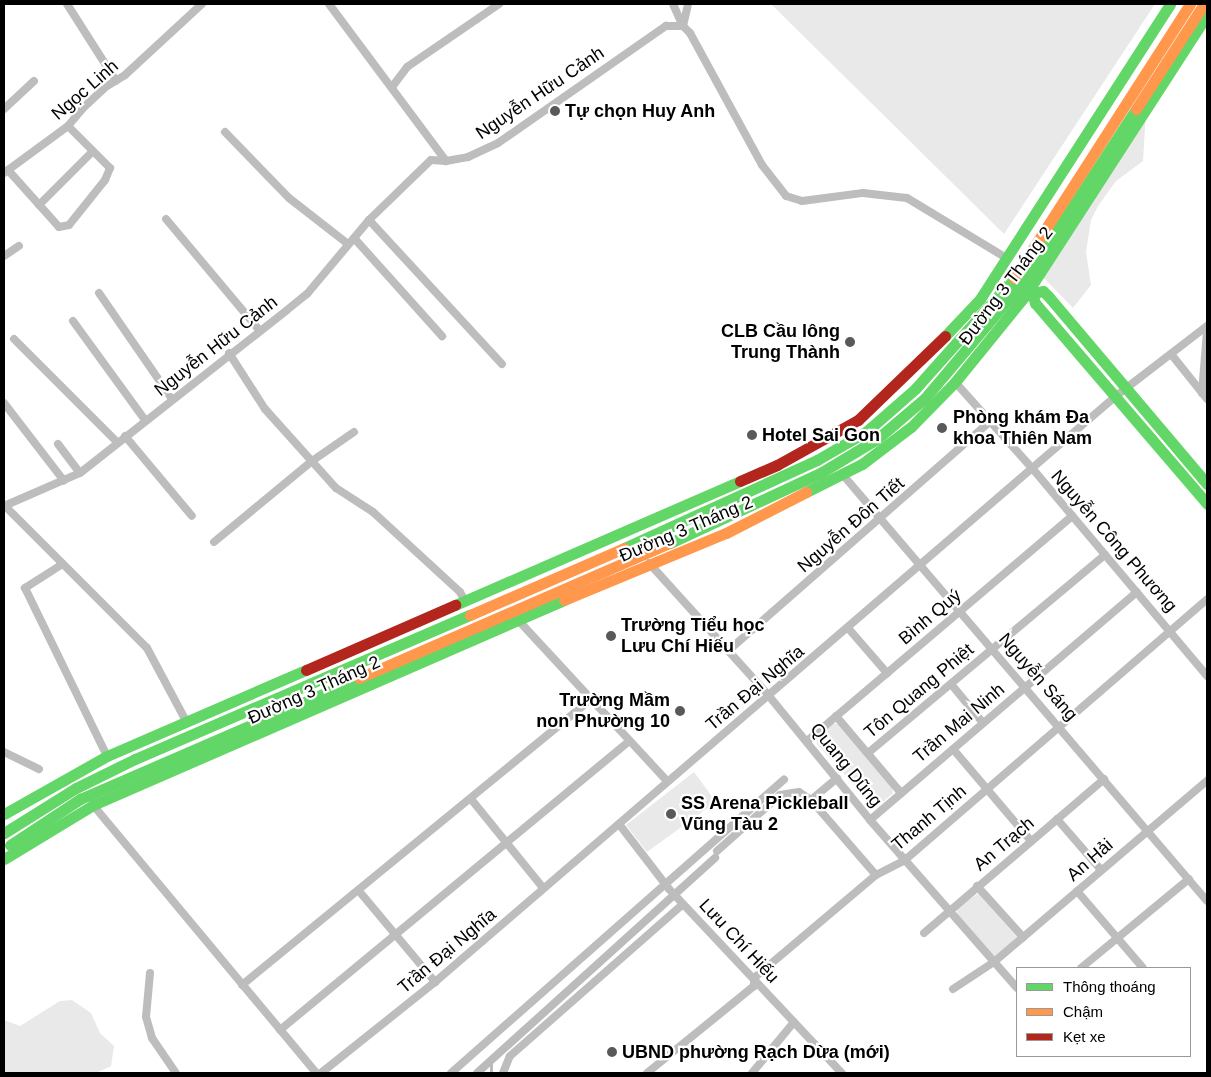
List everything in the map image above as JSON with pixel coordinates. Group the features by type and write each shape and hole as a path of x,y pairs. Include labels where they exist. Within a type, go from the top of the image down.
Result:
{"main road":[{"name":"Đường 3 Tháng 2","path":"5,812 107,756 777,465 840,430 877,404 924,359 980,299 1008,259 1170,4"},
{"name":"Đường 3 Tháng 2","path":"4,833 76,788 135,759 688,521 817,460 867,431 932,370 969,330 1027,284 1190,4"},
{"name":"Đường 3 Tháng 2","path":"4,859 93,805 514,616 647,559 822,472 877,439 924,398 1027,284 1204,4"},
{"name":"Đường 3 Tháng 2","path":"647,559 726,533 844,474 910,426 955,382 1027,284 1207,15"},
{"path":"1008,259 1027,284 1035,304 1207,504"},
{"path":"1027,284 1043,291 1207,484"},
{"path":"956,325 969,330"},
{"path":"924,359 932,370"},
{"path":"877,404 886,414"},
{"path":"491,590 498,603"},
{"name":"Đường 3 Tháng 2","path":"4,849 80,799 474,634"}],"street":[{"path":"67,4 116,81"},
{"name":"Ngọc Linh","path":"6,172 68,126 83,108 202,4"},
{"path":"329,4 446,161"},
{"path":"392,87 407,67 499,4"},
{"path":"673,4 682,26 690,33 762,165 786,196 802,201 863,193 907,198 1008,259"},
{"path":"682,26 688,4"},
{"name":"Nguyễn Hữu Cảnh","path":"4,506 80,473 229,353 307,294 369,220 431,160 446,161 468,157 498,143 666,26 682,26"},
{"path":"4,109 34,81"},
{"path":"6,172 59,227 70,224 105,180 110,168 68,126"},
{"path":"225,132 290,198 348,244"},
{"path":"39,205 93,151"},
{"path":"166,219 259,330"},
{"path":"369,220 502,364"},
{"path":"354,238 442,336"},
{"path":"4,256 19,246"},
{"path":"99,293 172,399"},
{"path":"73,321 145,420"},
{"name":"Trần Đại Nghĩa","path":"321,1073 435,982 1116,396 1207,326"},
{"path":"1205,396 1207,331"},
{"path":"14,339 117,442"},
{"path":"229,353 265,409 336,488 373,512 460,592 465,601"},
{"path":"1171,354 1205,396"},
{"name":"Nguyễn Công Phương","path":"955,382 992,421 1171,630 1207,676"},
{"path":"4,403 64,481"},
{"name":"Nguyễn Đôn Tiết","path":"729,650 992,421"},
{"path":"214,542 312,461 354,432"},
{"path":"125,436 192,516"},
{"path":"58,444 80,473"},
{"name":"Nguyễn Sáng","path":"844,474 883,517 1060,725 1207,901"},
{"path":"4,506 61,565 147,648 186,721"},
{"name":"Bình Quý","path":"807,741 1072,516"},
{"name":"Tôn Quang Phiệt","path":"868,754 1105,555"},
{"name":"Quang Dũng","path":"647,559 769,696 870,820 1016,987"},
{"path":"61,565 25,588 107,756"},
{"name":"Trần Mai Ninh","path":"870,820 1137,592"},
{"name":"Thanh Tịnh","path":"646,1073 754,986 754,978 876,876 904,860 1207,599"},
{"path":"514,616 667,781"},
{"path":"848,628 887,673"},
{"path":"951,684 983,723"},
{"path":"242,985 592,699"},
{"path":"836,716 901,793"},
{"path":"280,1030 629,741"},
{"path":"953,749 1031,841"},
{"path":"4,752 39,769"},
{"path":"811,800 837,778"},
{"path":"451,1073 667,886 784,779"},
{"name":"An Trạch","path":"924,933 1104,779"},
{"name":"An Hải","path":"952,989 994,962 1147,830 1207,781"},
{"path":"717,851 780,795 799,792 811,800 876,876"},
{"path":"471,799 543,888"},
{"path":"93,805 316,1073"},
{"path":"1057,819 1101,870"},
{"name":"Lưu Chí Hiếu","path":"619,824 667,886 842,1073"},
{"path":"1082,967 1189,879"},
{"path":"977,886 1022,937"},
{"path":"359,890 395,936 435,982"},
{"path":"1077,891 1143,967"},
{"path":"503,1073 514,1052 682,902"},
{"path":"150,974 146,1017 152,1038 176,1073"},
{"path":"752,1073 794,1022"}],"shaded area":[{"path":"771,4 1155,4 1004,234"},
{"path":"1146,111 1143,161 1116,181 1098,206 1091,220 1086,252 1091,285 1073,308 1043,277"},
{"path":"832,723 839,724 892,787 893,793 877,807 872,805 817,744 816,737"},
{"name":"SS Arena Pickleball Vũng Tàu 2","path":"694,772 716,802 647,852 626,825"},
{"path":"979,893 1017,937 995,957 957,915 957,908"},
{"path":"72,1000 91,1013 100,1033 114,1046 111,1066 96,1073 4,1073 4,1020 20,1026 60,1001"}],"waterway":[{"path":"477,1073 715,858"},
{"path":"491,1061 491,1073"}],"traffic: fast":[{"path":"945,336 980,299 1170,4"},
{"path":"806,492 862,464 911,427 955,382 1025,296 1207,15"},
{"path":"670,543 822,472 877,439 925,398 1024,281 1136,109"},
{"path":"624,548 817,460 867,431 915,389 1014,278"},
{"path":"1031,289 1035,303 1207,504"},
{"path":"1033,293 1043,291 1049,297 1207,484"},
{"path":"455,605 740,481"},
{"path":"4,859 93,805 564,600"},
{"path":"4,833 76,788 135,759 470,615"},
{"path":"4,814 107,756 306,670"},
{"path":"10,845 80,799 359,678"}],"traffic: slow":[{"path":"1014,278 1190,4"},
{"path":"1136,109 1204,4"},
{"path":"564,600 726,533 806,492"},
{"path":"359,678 670,543"},
{"path":"470,615 624,548"}],"traffic: jam":[{"path":"740,481 777,465 858,420 945,336"},
{"path":"306,670 455,605"}],"place":[{"name":"Tự chọn Huy Anh","path":"555,111"},
{"name":"CLB Cầu lông Trung Thành","path":"850,342"},
{"name":"Phòng khám Đa khoa Thiên Nam","path":"942,428"},
{"name":"Hotel Sai Gon","path":"752,435"},
{"name":"Trường Tiểu học Lưu Chí Hiếu","path":"611,636"},
{"name":"Trường Mầm non Phường 10","path":"680,711"},
{"name":"SS Arena Pickleball Vũng Tàu 2","path":"671,814"},
{"name":"UBND phường Rạch Dừa (mới)","path":"612,1052"}]}
